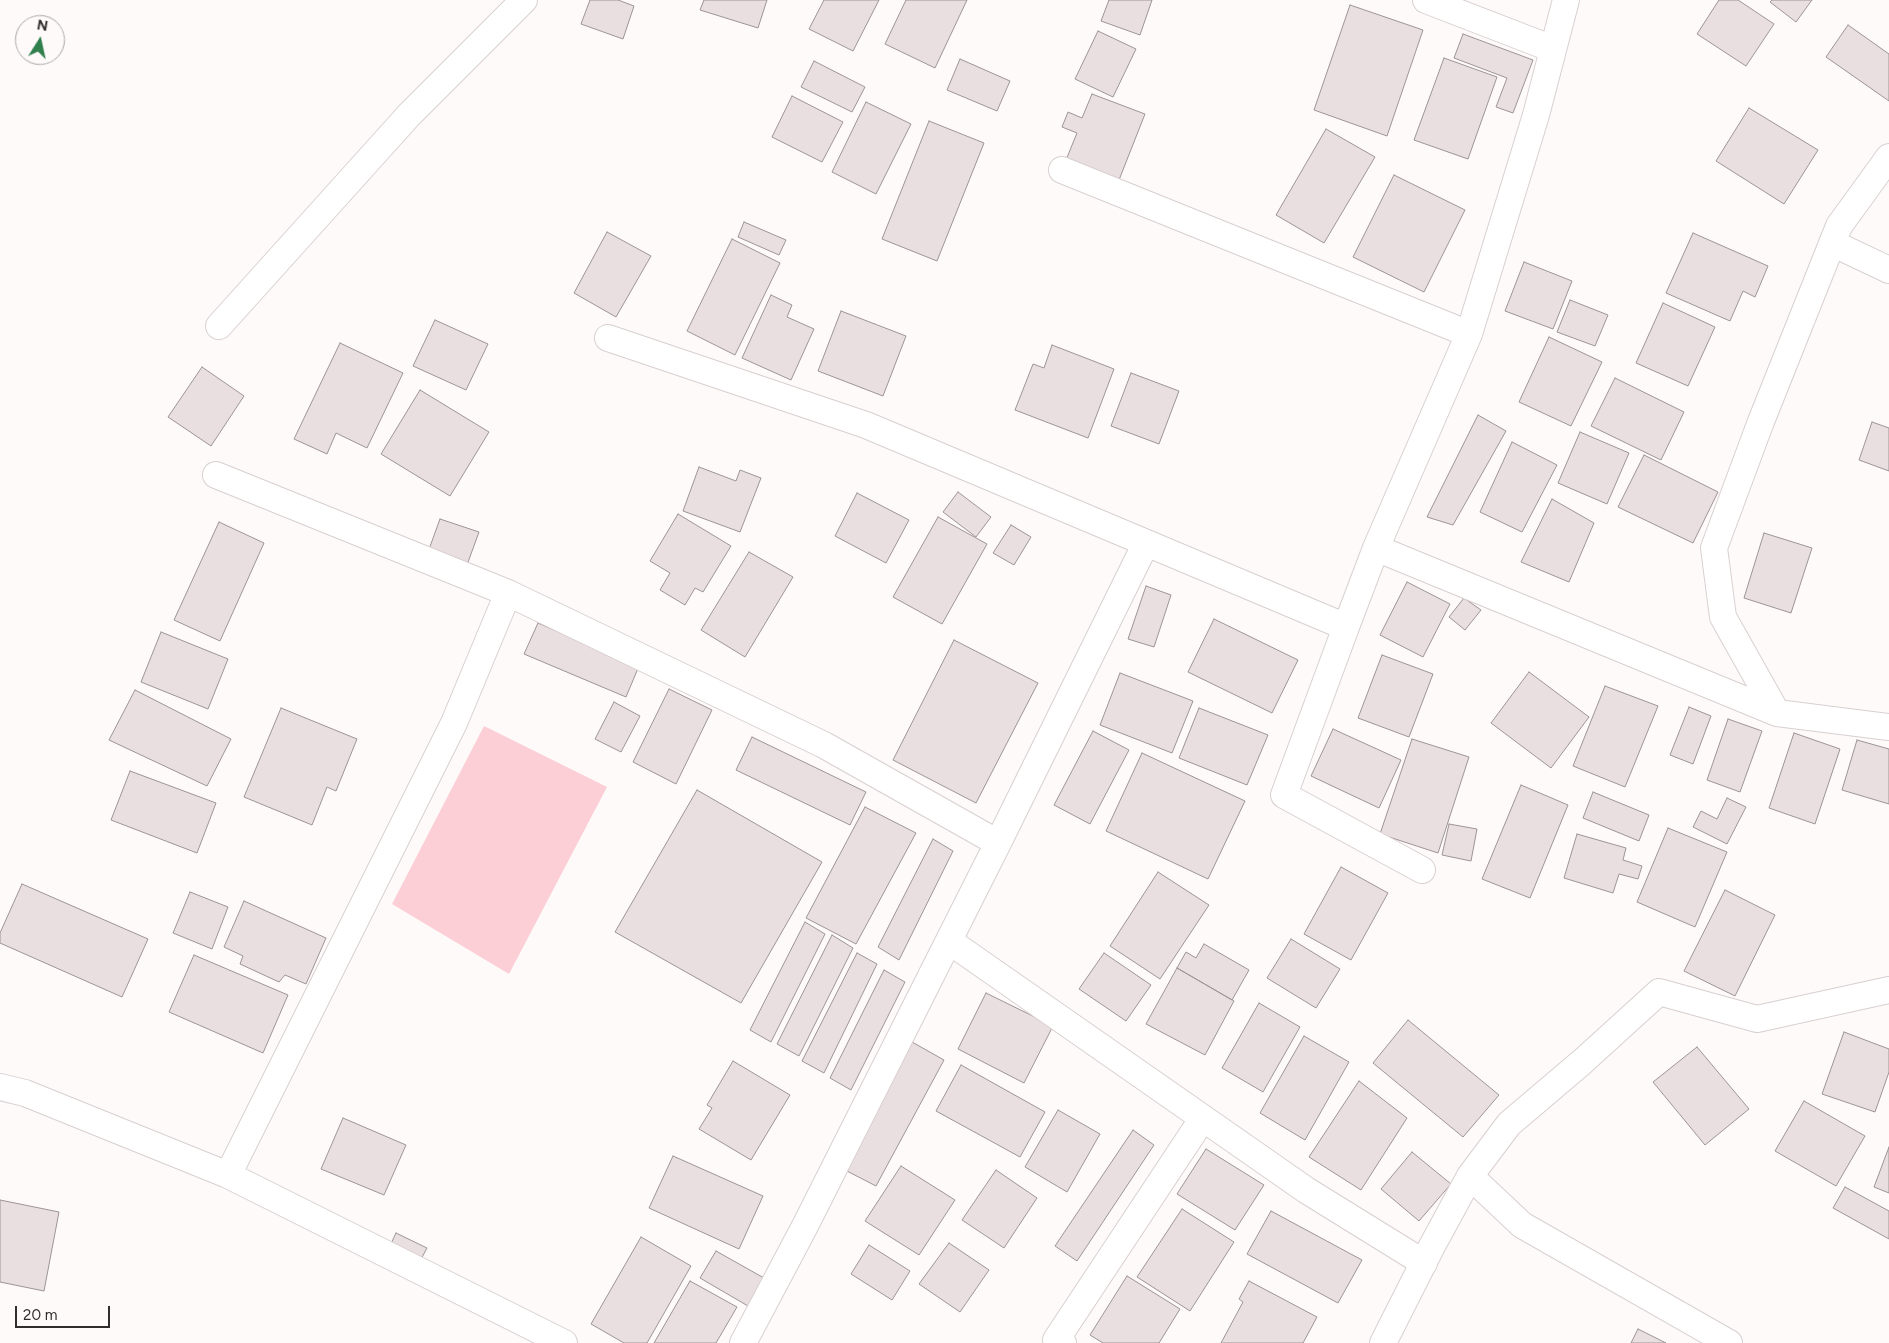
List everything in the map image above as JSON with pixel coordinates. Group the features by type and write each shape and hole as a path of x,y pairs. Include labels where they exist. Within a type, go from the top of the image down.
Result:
{"street":[{"path":"219,326 409,115 524,0"},
{"path":"1426,0 1553,49"},
{"path":"1422,870 1284,794 1376,548 1469,334 1536,115 1566,0"},
{"path":"1777,713 1723,617 1714,548 1760,424 1839,226 1889,157"},
{"path":"1062,170 1469,334"},
{"path":"1832,243 1889,270"},
{"path":"608,338 866,426 1346,627"},
{"path":"216,475 508,593 824,745 998,843"},
{"path":"743,1343 805,1226 949,941 1146,543"},
{"path":"1376,548 1777,713 1889,728"},
{"path":"228,1175 454,723 508,593"},
{"path":"949,941 1306,1190 1424,1263"},
{"path":"1383,1343 1470,1176 1509,1124 1582,1062 1659,992 1757,1019 1889,990"},
{"path":"0,1086 25,1093 228,1175 564,1343"},
{"path":"1062,1343 1056,1340 1203,1118"},
{"path":"1470,1176 1522,1225 1729,1343"}],"shaded area":[{"path":"484,726 607,787 509,974 392,904"}],"building":[{"path":"590,0 618,0 634,6 623,39 581,24"},
{"path":"704,0 767,0 758,28 700,10"},
{"path":"824,0 879,0 853,51 809,29"},
{"path":"906,0 967,0 935,68 885,44"},
{"path":"1109,0 1152,0 1140,35 1101,21"},
{"path":"1719,0 1738,0 1774,24 1746,66 1697,34"},
{"path":"1772,0 1812,0 1796,22 1770,2"},
{"path":"1350,5 1423,30 1387,136 1314,110"},
{"path":"1848,25 1889,54 1889,101 1826,57"},
{"path":"1098,31 1136,49 1113,97 1075,79"},
{"path":"1463,34 1533,60 1513,113 1496,107 1507,78 1454,58"},
{"path":"1444,58 1497,77 1468,159 1414,140"},
{"path":"960,59 1010,81 997,111 947,90"},
{"path":"814,61 865,87 852,112 801,87"},
{"path":"1092,94 1145,114 1119,180 1066,160 1077,133 1062,127 1068,112 1082,118"},
{"path":"792,96 843,122 822,162 772,137"},
{"path":"866,102 911,124 876,194 832,172"},
{"path":"1749,108 1818,150 1784,204 1716,161"},
{"path":"929,121 984,143 937,261 882,239"},
{"path":"1326,129 1375,157 1324,243 1276,215"},
{"path":"1394,175 1465,210 1424,292 1353,257"},
{"path":"744,222 786,240 779,255 738,237"},
{"path":"607,232 651,256 616,317 574,293"},
{"path":"1693,233 1768,266 1755,297 1743,291 1730,321 1666,293"},
{"path":"732,239 780,263 735,355 687,331"},
{"path":"1524,262 1572,281 1553,329 1505,311"},
{"path":"771,295 792,305 787,317 814,329 791,380 742,358"},
{"path":"1570,300 1608,315 1595,346 1557,332"},
{"path":"1663,303 1715,327 1688,386 1636,363"},
{"path":"841,311 906,336 883,396 818,371"},
{"path":"435,320 488,344 466,390 413,366"},
{"path":"1549,337 1602,362 1571,426 1519,402"},
{"path":"340,343 403,373 367,448 336,433 327,454 294,439"},
{"path":"1052,345 1114,369 1088,438 1015,410 1033,364 1044,368"},
{"path":"202,367 244,396 211,446 168,417"},
{"path":"1131,373 1179,391 1159,444 1111,426"},
{"path":"1615,378 1684,412 1661,460 1591,426"},
{"path":"420,390 489,432 450,496 381,454"},
{"path":"1478,415 1506,431 1453,525 1427,517"},
{"path":"1872,422 1889,428 1889,471 1859,460"},
{"path":"1580,432 1629,453 1607,504 1558,483"},
{"path":"1512,442 1557,465 1522,532 1480,512"},
{"path":"1644,455 1718,492 1693,543 1618,507"},
{"path":"699,467 736,481 740,470 761,478 740,532 683,511"},
{"path":"958,492 991,517 976,537 943,512"},
{"path":"857,493 909,520 886,563 835,536"},
{"path":"1552,499 1594,523 1569,582 1521,562"},
{"path":"678,514 731,546 703,592 695,588 685,605 660,590 670,573 650,561"},
{"path":"938,517 987,544 942,624 893,597"},
{"path":"440,519 479,532 467,565 428,552"},
{"path":"219,522 264,543 220,641 174,620"},
{"path":"1011,525 1031,537 1014,565 993,553"},
{"path":"1764,533 1812,548 1791,613 1744,598"},
{"path":"749,552 793,577 745,657 701,630"},
{"path":"1407,582 1450,604 1423,657 1380,635"},
{"path":"1146,586 1171,595 1154,647 1128,639"},
{"path":"1464,598 1481,610 1465,630 1449,617"},
{"path":"1214,619 1298,660 1272,713 1188,672"},
{"path":"538,623 639,666 626,697 524,654"},
{"path":"161,632 228,659 208,709 141,682"},
{"path":"954,640 1038,683 976,803 893,760"},
{"path":"1382,655 1433,674 1409,737 1358,718"},
{"path":"1529,672 1589,717 1551,768 1491,723"},
{"path":"1120,673 1193,701 1172,753 1100,725"},
{"path":"1605,686 1658,706 1625,787 1573,766"},
{"path":"669,689 712,710 676,784 633,762"},
{"path":"135,690 231,739 207,786 109,740"},
{"path":"614,702 640,716 621,752 595,739"},
{"path":"1689,707 1711,716 1693,764 1670,755"},
{"path":"281,708 357,739 336,791 327,787 312,825 244,797"},
{"path":"1199,708 1268,735 1247,785 1179,758"},
{"path":"1728,719 1762,731 1740,792 1707,780"},
{"path":"1333,729 1401,760 1379,808 1311,776"},
{"path":"1093,731 1129,750 1090,824 1054,805"},
{"path":"1794,733 1840,749 1815,824 1769,808"},
{"path":"752,737 866,792 850,825 736,770"},
{"path":"1412,739 1469,757 1438,853 1380,834"},
{"path":"1857,740 1889,749 1889,804 1842,790"},
{"path":"1142,753 1245,801 1208,879 1106,831"},
{"path":"130,771 216,803 197,853 111,820"},
{"path":"1521,785 1568,805 1530,898 1482,879"},
{"path":"697,790 822,862 741,1003 615,932"},
{"path":"1593,792 1649,815 1639,841 1583,818"},
{"path":"1727,798 1746,807 1727,844 1693,827 1701,811 1717,819"},
{"path":"865,807 916,833 856,944 806,918"},
{"path":"1449,824 1477,829 1471,861 1442,855"},
{"path":"1668,828 1727,852 1695,927 1637,902"},
{"path":"1577,834 1626,848 1623,860 1642,866 1638,879 1619,874 1613,893 1564,878"},
{"path":"933,839 953,851 899,960 878,947"},
{"path":"1341,867 1388,893 1351,960 1304,934"},
{"path":"1158,872 1209,905 1160,979 1110,946"},
{"path":"22,884 148,939 122,997 0,943 0,933"},
{"path":"1725,890 1775,915 1735,996 1684,971"},
{"path":"190,892 228,907 212,949 173,933"},
{"path":"244,901 326,938 306,984 285,975 279,982 240,964 243,956 224,947"},
{"path":"805,922 825,934 771,1042 750,1030"},
{"path":"832,935 853,948 799,1056 777,1044"},
{"path":"1291,939 1340,969 1316,1008 1267,978"},
{"path":"1204,944 1249,970 1232,1000 1177,968 1186,952 1196,958"},
{"path":"857,953 877,964 824,1073 802,1061"},
{"path":"1104,953 1151,985 1126,1021 1079,989"},
{"path":"194,955 288,995 263,1053 169,1012"},
{"path":"1177,968 1234,1001 1205,1055 1146,1024"},
{"path":"884,970 905,982 851,1090 830,1078"},
{"path":"986,993 1053,1026 1024,1083 958,1049"},
{"path":"1259,1003 1300,1027 1263,1092 1222,1068"},
{"path":"1408,1020 1499,1095 1463,1137 1373,1063"},
{"path":"1844,1032 1889,1049 1889,1072 1875,1112 1822,1094"},
{"path":"1304,1036 1349,1062 1305,1140 1260,1113"},
{"path":"912,1042 944,1060 876,1186 843,1169"},
{"path":"1697,1047 1749,1109 1705,1145 1653,1082"},
{"path":"733,1061 790,1095 751,1160 699,1129 712,1108 707,1105"},
{"path":"961,1065 1045,1112 1020,1157 936,1111"},
{"path":"1359,1081 1407,1118 1361,1190 1309,1157"},
{"path":"1804,1101 1865,1136 1836,1186 1775,1151"},
{"path":"1058,1110 1100,1134 1067,1192 1025,1167"},
{"path":"343,1118 406,1145 384,1195 321,1169"},
{"path":"1133,1130 1154,1145 1077,1261 1055,1246"},
{"path":"1889,1147 1889,1193 1874,1187"},
{"path":"1206,1149 1264,1185 1235,1230 1177,1194"},
{"path":"1412,1152 1451,1184 1419,1221 1381,1189"},
{"path":"673,1156 763,1196 739,1249 649,1208"},
{"path":"901,1166 955,1200 919,1255 865,1221"},
{"path":"996,1170 1037,1198 1004,1248 962,1220"},
{"path":"1845,1187 1889,1211 1889,1239 1833,1208"},
{"path":"0,1200 59,1212 44,1291 0,1282"},
{"path":"1182,1209 1234,1242 1190,1311 1137,1277"},
{"path":"1271,1211 1362,1260 1338,1303 1247,1254"},
{"path":"396,1233 427,1248 419,1263 389,1248"},
{"path":"641,1237 691,1266 647,1343 624,1343 591,1324"},
{"path":"949,1243 989,1270 960,1312 919,1284"},
{"path":"869,1245 910,1271 892,1300 851,1274"},
{"path":"716,1251 764,1278 748,1306 700,1278"},
{"path":"1127,1276 1180,1309 1159,1343 1103,1343 1090,1335"},
{"path":"690,1281 737,1307 716,1343 654,1343"},
{"path":"1249,1281 1317,1317 1303,1343 1221,1343 1243,1302 1239,1299"},
{"path":"1638,1329 1666,1343 1631,1343"}]}
